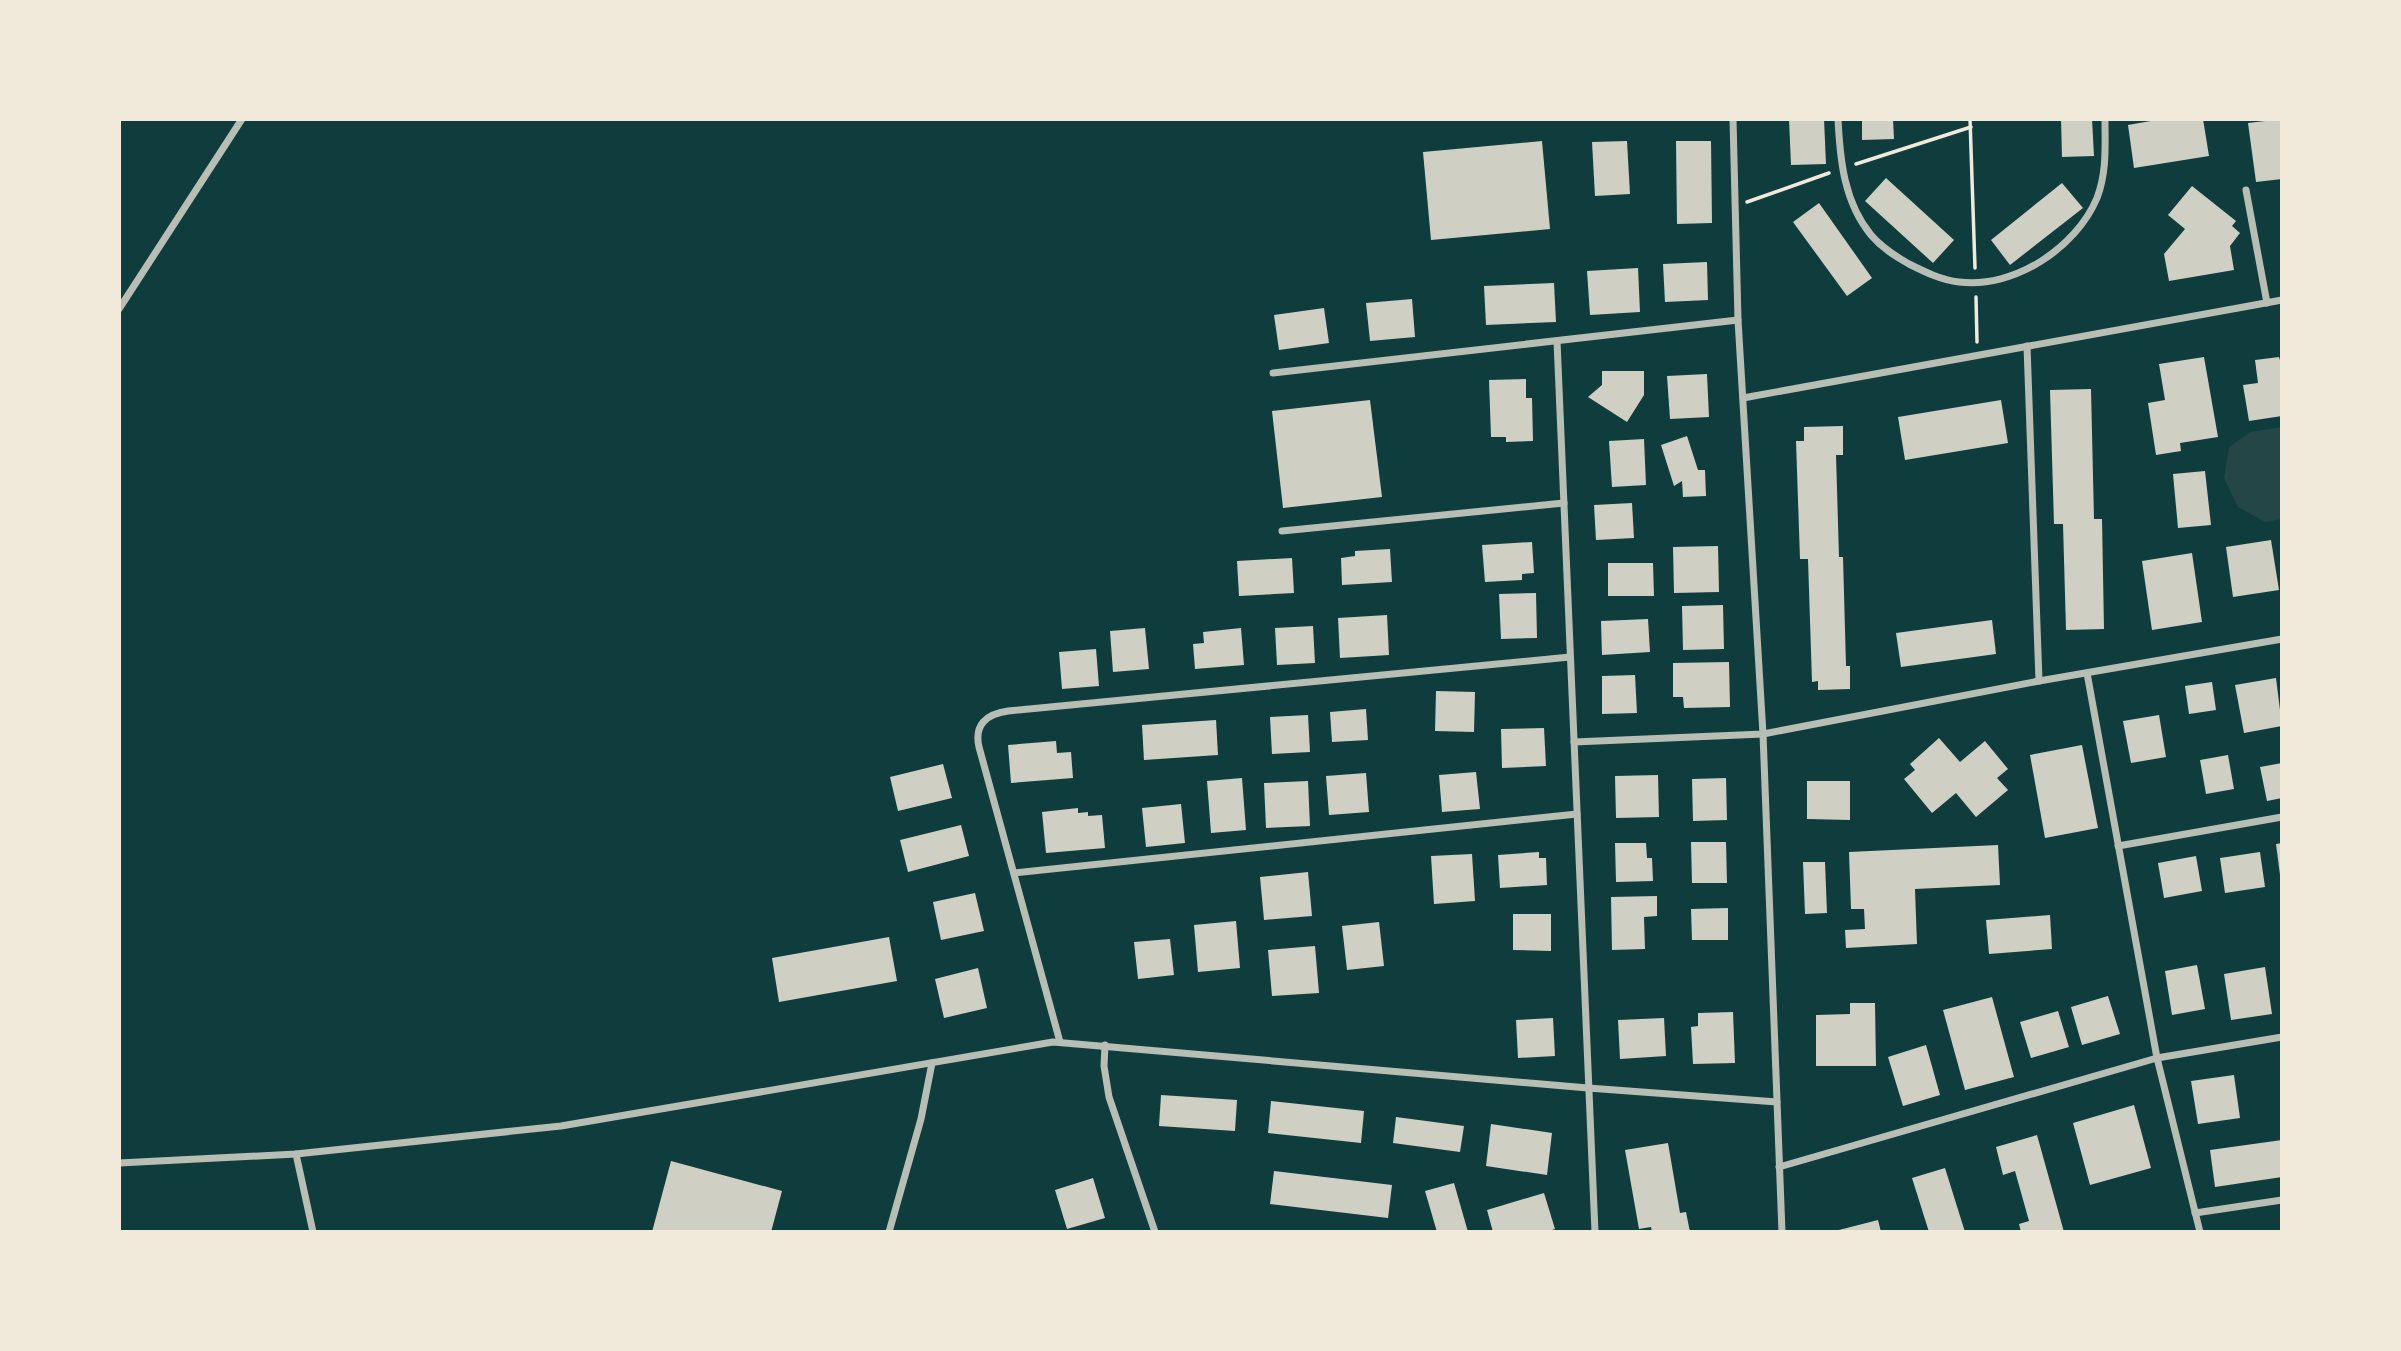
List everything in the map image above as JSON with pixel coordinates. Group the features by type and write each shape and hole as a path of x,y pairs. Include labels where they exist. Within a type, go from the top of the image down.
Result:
{"street":[{"path":"119,309 242,119"},
{"path":"1733,119 1738,320 1763,734 1782,1232"},
{"path":"1838,119 1847,188 1854,207 1870,233 1889,253 1924,272 1971,283 2023,271 2055,251 2076,231 2095,202 2103,178 2105,119"},
{"path":"2246,190 2267,303"},
{"path":"1743,398 2282,300"},
{"path":"1273,373 1738,320"},
{"path":"1557,341 1595,1232"},
{"path":"2027,346 2039,681"},
{"path":"1282,530 1564,503"},
{"path":"1574,743 1763,734 2039,681 2282,639"},
{"path":"1060,1042 978,742 979,727 985,720 1008,711 1570,657"},
{"path":"2087,673 2157,1058 2200,1232"},
{"path":"1014,873 1577,814"},
{"path":"2119,846 2282,817"},
{"path":"1779,1167 2157,1058 2282,1037"},
{"path":"119,1164 296,1154 561,1126 1028,1045 1060,1042 1777,1102"},
{"path":"1105,1045 1104,1066 1109,1097 1155,1232"},
{"path":"889,1232 918,1130 932,1063"},
{"path":"296,1154 313,1232"},
{"path":"2195,1213 2282,1200"}],"path":[{"path":"1970,119 1974,260"},
{"path":"1976,301 1977,354"}],"shaded area":[{"path":"2282,427 2282,519 2265,522 2238,507 2224,478 2229,447 2250,432"}],"building":[{"path":"1789,119 1824,119 1826,164 1791,165"},
{"path":"1862,119 1893,119 1894,139 1862,140"},
{"path":"2061,119 2092,119 2094,156 2062,157"},
{"path":"2162,119 2203,119 2209,156 2134,168 2128,125"},
{"path":"2282,119 2282,179 2256,182 2248,123"},
{"path":"1542,141 1550,229 1431,240 1423,152"},
{"path":"1627,141 1630,194 1595,196 1592,142"},
{"path":"1676,141 1711,141 1712,223 1677,224"},
{"path":"1886,178 1954,240 1933,263 1865,201"},
{"path":"2062,183 2083,208 2010,265 1991,240"},
{"path":"2192,186 2236,221 2232,226 2240,233 2230,246 2234,270 2169,281 2164,254 2185,229 2168,215"},
{"path":"1819,203 1872,278 1847,296 1793,222"},
{"path":"1707,262 1708,300 1665,302 1663,264"},
{"path":"1638,268 1640,312 1590,315 1587,271"},
{"path":"1554,283 1556,322 1486,325 1484,286"},
{"path":"1412,299 1415,337 1370,341 1366,303"},
{"path":"1324,308 1329,343 1279,350 1274,315"},
{"path":"2204,357 2218,437 2180,443 2181,451 2156,455 2148,403 2165,400 2159,364"},
{"path":"2279,357 2282,367 2282,416 2249,421 2243,385 2258,383 2255,360"},
{"path":"1602,371 1644,371 1644,395 1627,422 1588,397 1602,385"},
{"path":"1707,374 1709,417 1670,419 1667,376"},
{"path":"1526,379 1526,398 1532,398 1533,441 1506,442 1506,437 1491,437 1489,380"},
{"path":"2091,389 2094,519 2102,519 2104,629 2066,630 2063,524 2054,524 2050,390"},
{"path":"1370,400 1382,497 1283,508 1272,411"},
{"path":"2001,400 2008,443 1905,460 1898,417"},
{"path":"1843,426 1843,455 1836,455 1839,557 1843,557 1846,666 1850,666 1850,689 1818,690 1818,681 1812,682 1808,559 1800,559 1796,441 1804,441 1804,427"},
{"path":"1687,436 1698,470 1705,470 1706,496 1683,497 1682,481 1674,486 1661,445"},
{"path":"1644,439 1646,485 1612,487 1609,441"},
{"path":"2205,471 2211,525 2178,528 2173,474"},
{"path":"1632,503 1634,538 1596,540 1594,505"},
{"path":"2271,540 2279,590 2233,597 2226,547"},
{"path":"1532,542 1534,573 1522,574 1522,580 1485,582 1482,545"},
{"path":"1718,546 1719,592 1674,593 1673,547"},
{"path":"1390,549 1392,582 1342,585 1341,558 1355,556 1355,551"},
{"path":"2192,553 2202,622 2152,630 2142,561"},
{"path":"1292,558 1294,593 1239,596 1237,561"},
{"path":"1608,563 1653,563 1654,596 1608,596"},
{"path":"1536,593 1537,638 1501,639 1499,594"},
{"path":"1723,605 1724,649 1683,650 1682,606"},
{"path":"1387,615 1389,655 1340,658 1338,618"},
{"path":"1648,619 1650,652 1602,655 1601,621"},
{"path":"1992,620 1996,654 1901,667 1896,633"},
{"path":"1313,626 1315,663 1277,665 1275,628"},
{"path":"1145,628 1149,669 1113,672 1110,631"},
{"path":"1241,628 1244,665 1195,669 1193,644 1204,643 1203,632"},
{"path":"1096,649 1099,686 1062,689 1059,652"},
{"path":"1729,662 1730,707 1684,708 1683,697 1673,697 1673,663"},
{"path":"1635,675 1637,713 1602,714 1602,676"},
{"path":"2276,678 2282,726 2244,733 2235,685"},
{"path":"2212,682 2216,710 2189,714 2185,686"},
{"path":"1436,691 1475,692 1474,732 1435,731"},
{"path":"1366,709 1368,740 1332,742 1330,712"},
{"path":"1308,715 1310,752 1272,754 1270,717"},
{"path":"2159,715 2166,757 2131,763 2123,721"},
{"path":"1216,720 1218,755 1144,760 1142,725"},
{"path":"1544,728 1546,766 1502,768 1501,729"},
{"path":"1939,738 1960,762 1985,741 2008,769 1997,778 2008,790 1976,817 1956,793 1932,813 1904,779 1915,770 1910,764"},
{"path":"1056,741 1057,753 1071,752 1073,778 1011,783 1008,745"},
{"path":"2082,745 2098,828 2045,838 2030,755"},
{"path":"2228,755 2234,789 2206,794 2200,760"},
{"path":"2282,763 2282,798 2267,801 2260,767"},
{"path":"943,764 952,798 898,811 890,777"},
{"path":"1476,772 1480,809 1442,812 1439,775"},
{"path":"1366,773 1369,812 1329,815 1326,776"},
{"path":"1658,775 1659,817 1616,818 1615,776"},
{"path":"1242,778 1246,830 1211,833 1207,781"},
{"path":"1726,778 1727,820 1693,821 1692,779"},
{"path":"1308,781 1310,826 1266,828 1264,783"},
{"path":"1807,781 1850,781 1850,820 1807,819"},
{"path":"1181,804 1185,843 1146,847 1142,808"},
{"path":"1078,808 1078,813 1088,812 1088,816 1102,815 1105,848 1046,853 1042,812"},
{"path":"961,825 969,856 908,872 900,840"},
{"path":"1691,842 1726,842 1727,883 1692,883"},
{"path":"1615,843 1646,843 1647,858 1652,858 1653,881 1616,882"},
{"path":"2282,843 2282,875 2280,875 2276,844"},
{"path":"1998,845 2000,885 1915,889 1917,944 1846,948 1845,930 1865,929 1864,909 1851,909 1849,852"},
{"path":"1539,852 1539,858 1546,858 1547,885 1500,888 1498,855"},
{"path":"2260,852 2265,887 2225,893 2220,858"},
{"path":"1472,854 1475,901 1434,904 1431,856"},
{"path":"2196,856 2202,891 2164,898 2158,863"},
{"path":"1803,862 1825,862 1827,913 1805,914"},
{"path":"1308,872 1312,916 1264,920 1260,877"},
{"path":"975,893 984,931 941,940 933,902"},
{"path":"1657,896 1657,916 1644,917 1645,949 1612,950 1611,897"},
{"path":"1728,908 1728,940 1692,940 1691,909"},
{"path":"1513,914 1551,914 1551,951 1513,950"},
{"path":"2050,915 2052,949 1989,954 1986,920"},
{"path":"1236,921 1240,968 1198,972 1194,925"},
{"path":"1379,922 1384,966 1347,970 1342,926"},
{"path":"889,937 897,981 779,1002 772,958"},
{"path":"1170,939 1174,975 1138,979 1134,942"},
{"path":"1315,946 1319,993 1272,996 1268,950"},
{"path":"2197,965 2205,1009 2172,1015 2165,971"},
{"path":"2265,967 2272,1014 2231,1020 2224,974"},
{"path":"978,968 987,1008 944,1018 935,979"},
{"path":"2108,996 2120,1034 2082,1045 2071,1007"},
{"path":"1992,997 2014,1077 1965,1090 1943,1010"},
{"path":"1850,1003 1875,1003 1876,1066 1816,1066 1816,1015 1850,1014"},
{"path":"2058,1011 2069,1047 2031,1058 2020,1022"},
{"path":"1733,1012 1735,1063 1693,1064 1691,1027 1698,1026 1698,1013"},
{"path":"1553,1018 1555,1056 1518,1058 1516,1020"},
{"path":"1664,1018 1666,1056 1620,1059 1618,1020"},
{"path":"1926,1045 1940,1095 1903,1106 1888,1057"},
{"path":"2234,1075 2240,1118 2198,1124 2191,1081"},
{"path":"1161,1095 1237,1100 1235,1131 1159,1126"},
{"path":"1271,1101 1364,1111 1361,1143 1268,1133"},
{"path":"2134,1105 2151,1168 2090,1185 2073,1123"},
{"path":"1396,1117 1464,1126 1460,1152 1393,1143"},
{"path":"1491,1124 1552,1133 1547,1175 1486,1166"},
{"path":"2037,1135 2064,1232 2021,1232 2019,1224 2029,1221 2015,1171 2003,1175 1996,1147"},
{"path":"2282,1140 2282,1177 2215,1187 2210,1150"},
{"path":"1668,1143 1680,1213 1686,1212 1690,1232 1652,1232 1651,1227 1639,1229 1625,1150"},
{"path":"671,1161 782,1191 771,1232 652,1232"},
{"path":"1945,1168 1965,1232 1929,1232 1912,1178"},
{"path":"1274,1171 1392,1185 1388,1218 1270,1204"},
{"path":"1093,1178 1105,1218 1067,1229 1055,1190"},
{"path":"1454,1183 1468,1232 1437,1232 1425,1191"},
{"path":"1544,1193 1555,1229 1546,1232 1493,1232 1487,1210"},
{"path":"1878,1220 1881,1232 1835,1232 1835,1231"}]}
